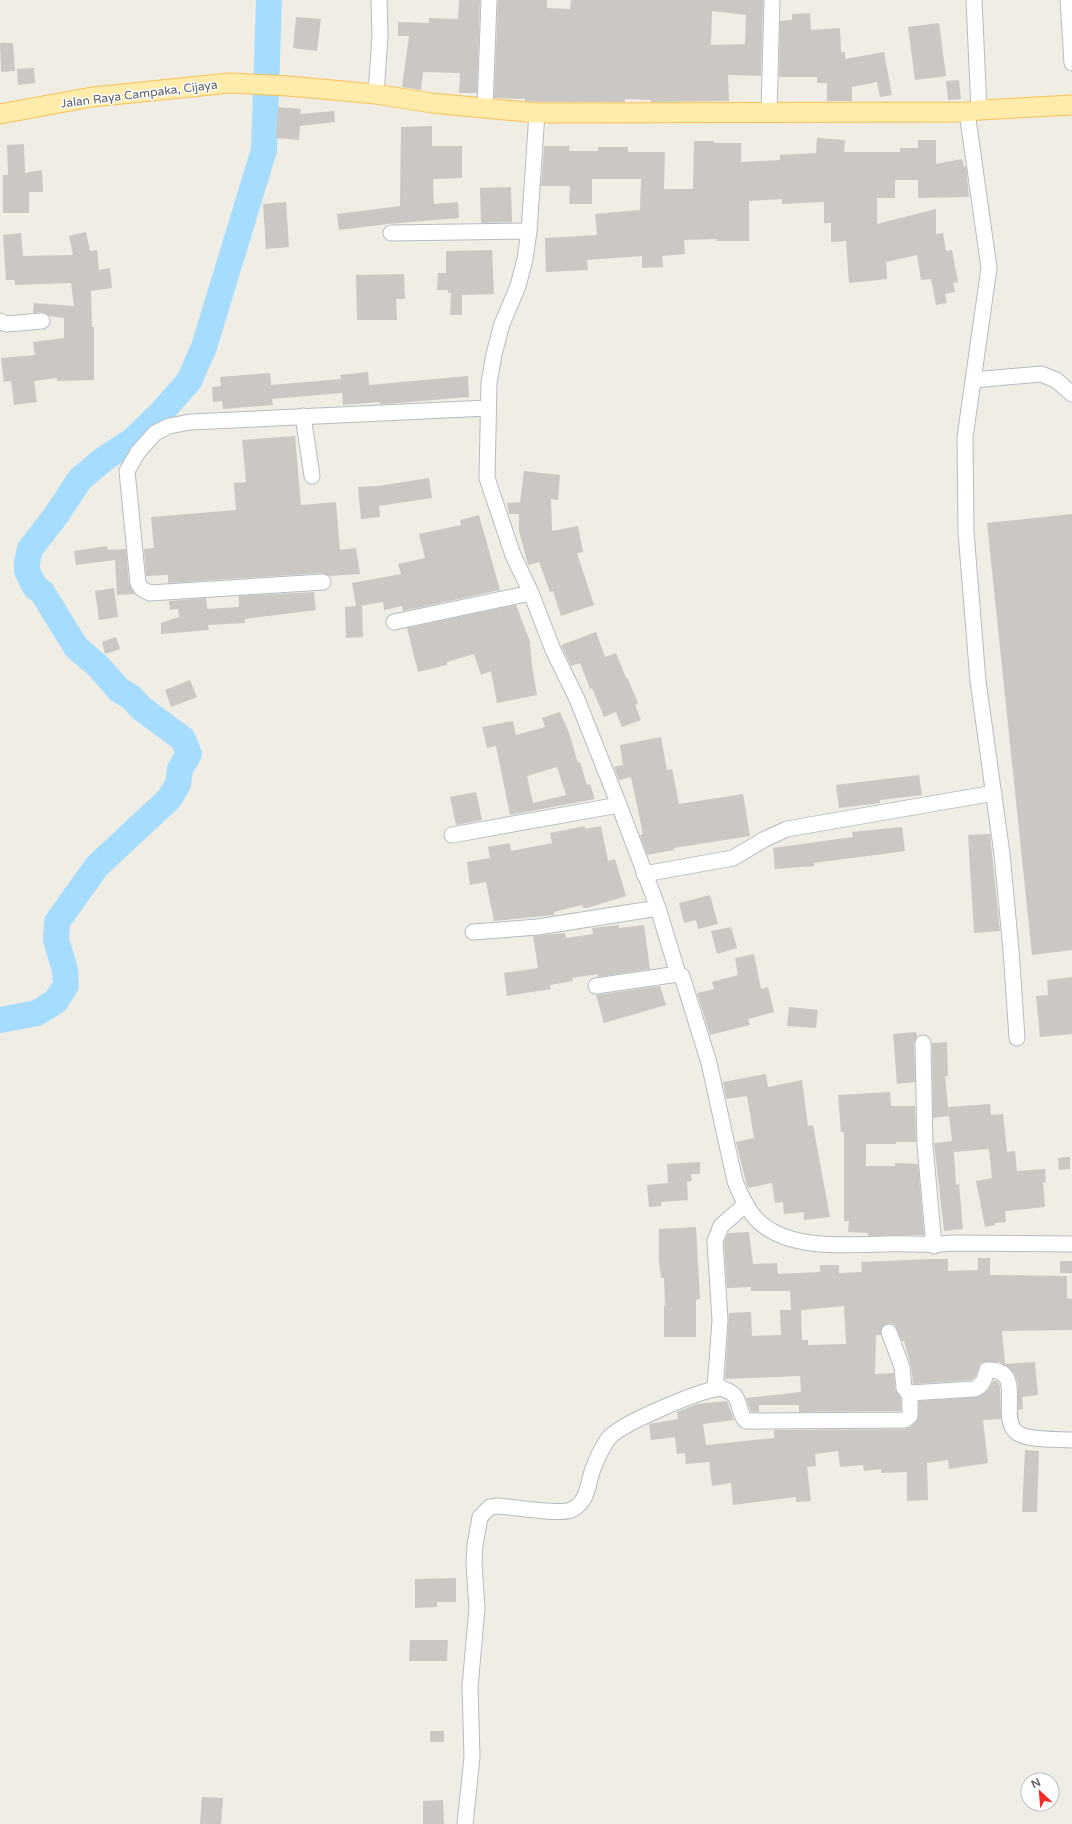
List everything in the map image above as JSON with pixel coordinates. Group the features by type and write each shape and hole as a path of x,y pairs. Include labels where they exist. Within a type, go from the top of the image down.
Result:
{"main road":[{"name":"Jalan Raya Campaka, Cijaya","path":"0,114 92,97 230,83 288,86 376,94 432,103 537,113 973,111 1072,105"}],"street":[{"path":"376,94 380,36 378,0"},
{"path":"484,108 489,0"},
{"path":"769,113 772,0"},
{"path":"974,0 973,111 989,268 965,437 966,532 978,681 1002,854 1017,1038"},
{"path":"1068,0 1072,63"},
{"path":"537,113 529,231 525,258 518,286 502,324 494,354 490,383 488,408 488,478 513,555 531,593 553,650 577,699 658,908 678,974 682,976 709,1063 735,1181 752,1214 764,1226 803,1242 842,1245 895,1244 934,1246 952,1243 1072,1244"},
{"path":"391,233 529,231"},
{"path":"0,321 6,324 42,321"},
{"path":"973,380 1041,374 1056,380 1072,394"},
{"path":"323,582 150,593 142,589 138,583 127,471 138,452 155,433 169,426 190,422 488,408"},
{"path":"303,416 312,476"},
{"path":"394,622 531,593"},
{"path":"644,874 733,858 765,839 787,829 994,793"},
{"path":"452,835 619,805"},
{"path":"473,932 538,927 658,908"},
{"path":"596,986 678,974"},
{"path":"923,1043 925,1146 934,1246"},
{"path":"715,1389 720,1320 715,1241 721,1226 746,1204"},
{"path":"465,1824 472,1758 470,1687 477,1608 474,1563 475,1545 480,1517 490,1507 498,1506 561,1512 576,1507 586,1495 592,1470 600,1453 613,1434 648,1415 702,1392 720,1387 733,1394 736,1398 741,1416 746,1421 905,1420 910,1416 909,1394 904,1388 902,1366 889,1332"},
{"path":"909,1394 916,1392 978,1388 986,1378 987,1370 996,1370 1007,1377 1012,1427 1015,1432 1027,1437 1072,1440"}],"building":[{"path":"459,0 480,0 477,93 459,93 460,73 423,72 421,90 402,87 409,36 398,36 398,22 429,23 429,18 458,19"},
{"path":"498,0 547,0 547,8 570,9 571,0 763,0 761,76 728,75 729,101 651,102 651,100 625,99 625,102 538,102 525,101 525,99 494,98","holes":["712,11 746,15 745,44 711,45"]},
{"path":"810,13 811,30 840,28 841,52 845,52 845,59 884,52 892,95 880,97 877,82 852,87 852,101 827,101 827,83 817,83 817,77 779,77 780,21 792,20 792,14"},
{"path":"296,17 321,19 317,51 293,48"},
{"path":"939,23 946,76 915,80 908,27"},
{"path":"0,43 13,43 15,71 1,72"},
{"path":"34,68 35,83 18,85 17,69"},
{"path":"959,80 961,99 948,100 946,81"},
{"path":"278,107 301,109 300,114 334,111 335,122 300,126 299,140 276,138"},
{"path":"432,126 432,146 462,146 462,178 433,179 434,204 458,202 459,218 339,230 337,214 400,206 401,127"},
{"path":"817,138 845,140 844,152 900,152 900,148 918,148 918,140 936,140 936,164 962,159 964,167 966,166 969,197 918,198 918,180 895,180 895,198 877,198 877,224 936,209 936,234 943,233 946,251 952,250 958,282 953,283 955,292 945,294 947,303 936,305 931,279 921,280 917,255 886,262 887,279 849,283 846,241 831,242 831,223 824,223 824,202 782,204 782,199 749,201 749,241 717,241 717,239 684,240 685,254 662,256 663,267 642,268 642,256 587,260 588,270 546,272 545,238 597,235 595,214 640,210 641,179 592,179 592,204 569,204 570,186 541,186 544,146 570,146 569,151 598,151 598,147 628,147 628,152 665,152 664,189 693,189 694,141 741,143 741,162 780,160 780,155 816,153"},
{"path":"24,144 25,173 42,170 43,192 29,192 29,213 3,213 3,175 8,175 7,145"},
{"path":"511,187 512,222 481,223 480,188"},
{"path":"286,202 289,247 266,249 263,204"},
{"path":"86,232 90,251 97,250 99,270 110,268 112,288 91,291 92,327 94,327 94,380 57,381 57,378 34,381 37,402 14,405 11,381 4,382 1,358 35,355 33,342 64,338 64,318 50,316 42,312 33,313 34,303 74,306 71,283 15,285 15,280 6,280 3,235 21,233 23,256 73,255 69,236"},
{"path":"492,250 494,294 462,295 462,315 450,315 451,293 448,293 448,290 437,290 438,273 446,273 446,251"},
{"path":"404,274 405,299 396,299 397,320 357,320 356,275"},
{"path":"368,372 369,385 468,376 469,397 386,404 380,404 379,402 343,405 342,393 272,399 273,405 223,409 222,401 213,402 212,387 221,386 220,377 270,373 271,385 341,379 340,375"},
{"path":"295,436 301,505 336,502 340,550 356,548 360,574 330,576 322,573 168,583 168,575 146,576 144,549 154,548 151,517 236,510 234,483 246,482 242,440"},
{"path":"524,471 560,475 558,500 551,499 552,531 578,526 583,552 577,553 594,605 561,616 553,591 550,592 539,562 528,565 519,531 519,514 509,514 507,503 520,502"},
{"path":"429,478 432,498 379,506 380,517 361,519 358,487 378,486"},
{"path":"1072,514 1072,950 1032,955 987,523"},
{"path":"479,515 500,590 403,611 402,606 384,610 383,602 360,606 362,606 363,637 346,638 345,607 356,606 352,583 401,574 398,564 425,558 419,534 461,525 460,520"},
{"path":"107,546 108,550 126,549 129,584 135,594 117,595 115,560 76,565 74,551"},
{"path":"114,588 118,617 99,620 95,591"},
{"path":"314,592 316,610 245,619 245,623 208,625 209,630 161,634 161,623 179,617 178,609 170,610 169,601 206,598 207,609 239,607 239,596"},
{"path":"516,605 531,644 532,666 537,695 497,703 491,671 481,675 474,654 447,662 447,665 418,672 407,628"},
{"path":"596,632 605,657 616,653 638,703 635,705 641,720 622,727 616,712 604,717 592,688 590,689 580,663 571,666 561,645"},
{"path":"116,637 120,649 105,654 102,642"},
{"path":"190,680 197,697 171,707 165,690"},
{"path":"560,712 569,733 578,763 580,762 587,785 590,784 595,799 510,815 496,746 487,748 482,727 513,721 516,735 545,727 542,718","holes":["557,767 566,795 533,803 527,776"]},
{"path":"661,737 667,770 672,769 679,804 743,794 750,836 674,848 674,850 647,855 640,835 643,834 631,777 619,780 614,767 623,765 620,745"},
{"path":"919,775 922,795 880,800 880,803 839,808 836,785"},
{"path":"476,792 482,820 456,825 450,797"},
{"path":"585,826 585,829 601,826 608,861 615,859 626,896 587,908 583,908 582,905 554,912 554,915 494,921 486,882 470,885 467,862 490,858 488,847 510,843 511,851 552,843 550,833"},
{"path":"902,827 905,851 814,863 814,866 775,869 773,848 853,837 852,832"},
{"path":"990,834 1000,931 974,933 968,835"},
{"path":"710,895 718,924 698,929 696,920 684,923 679,903"},
{"path":"619,925 619,928 644,925 650,969 598,977 598,974 572,978 573,981 550,985 551,989 507,996 504,973 538,968 533,936 565,933 566,938 593,934 592,928"},
{"path":"731,927 737,948 717,954 711,931"},
{"path":"754,954 761,989 768,987 774,1012 748,1019 750,1025 710,1035 697,993 714,989 712,982 738,975 735,958"},
{"path":"1072,977 1072,1034 1040,1037 1036,996 1048,995 1047,980"},
{"path":"660,986 666,1005 604,1023 596,995"},
{"path":"789,1007 818,1010 816,1028 787,1026"},
{"path":"916,1032 917,1037 914,1043 915,1082 897,1084 893,1034"},
{"path":"947,1042 948,1076 945,1076 949,1116 933,1118 932,1043"},
{"path":"766,1074 768,1087 802,1080 808,1126 813,1125 830,1217 804,1220 804,1212 784,1214 783,1202 775,1203 772,1183 748,1188 747,1186 736,1142 754,1138 747,1096 726,1099 723,1082"},
{"path":"890,1092 891,1106 915,1106 916,1142 866,1144 866,1166 895,1166 895,1163 918,1164 924,1235 868,1236 868,1233 848,1232 849,1221 844,1221 844,1132 841,1132 838,1095"},
{"path":"990,1104 991,1115 1003,1114 1007,1152 1015,1151 1017,1171 1045,1169 1046,1182 1043,1183 1045,1207 1005,1211 1006,1222 995,1223 995,1225 985,1227 976,1181 992,1178 989,1149 954,1152 956,1185 959,1184 963,1229 944,1231 934,1143 952,1141 948,1107"},
{"path":"1070,1157 1070,1169 1059,1170 1058,1158"},
{"path":"700,1162 700,1174 691,1174 692,1181 687,1182 688,1200 661,1202 661,1206 649,1207 647,1185 668,1183 667,1164"},
{"path":"696,1227 700,1299 696,1300 696,1337 664,1337 664,1278 661,1278 659,1261 659,1229"},
{"path":"749,1232 753,1264 777,1263 778,1274 820,1272 820,1265 839,1265 839,1273 862,1272 861,1262 931,1259 948,1259 948,1271 978,1270 978,1258 990,1258 990,1275 1067,1276 1067,1298 1072,1299 1072,1330 1002,1331 1005,1364 1035,1362 1038,1395 1022,1397 1023,1409 1018,1410 1018,1383 1014,1373 1000,1362 983,1362 980,1364 976,1376 972,1380 913,1384 911,1366 904,1341 902,1341 895,1325 890,1323 882,1327 881,1335 876,1335 875,1374 894,1373 895,1389 901,1398 901,1411 799,1412 799,1405 759,1405 759,1412 751,1412 746,1398 801,1392 800,1376 725,1379 729,1313 751,1312 752,1336 781,1335 780,1310 791,1310 790,1291 751,1291 751,1287 727,1288 724,1242 728,1233","holes":["844,1306 846,1344 808,1345 808,1340 802,1340 801,1310"]},
{"path":"1060,1261 1072,1261 1072,1273 1060,1273"},
{"path":"994,1380 998,1382 1000,1386 1001,1419 983,1420 988,1463 949,1469 948,1460 927,1463 928,1500 907,1501 907,1472 881,1473 881,1469 864,1471 863,1465 840,1467 838,1451 815,1454 816,1466 807,1467 811,1501 796,1502 796,1497 733,1505 731,1483 712,1486 709,1462 686,1464 685,1453 677,1454 675,1437 651,1440 649,1424 678,1419 677,1412 697,1404 727,1401 734,1420 703,1424 706,1445 774,1438 774,1430 905,1429 911,1427 918,1420 919,1401 977,1397 987,1391"},
{"path":"1025,1450 1039,1451 1037,1512 1022,1512"},
{"path":"456,1578 456,1602 437,1602 437,1607 415,1608 415,1579"},
{"path":"410,1640 448,1640 447,1661 409,1661"},
{"path":"430,1731 444,1731 444,1742 430,1742"},
{"path":"202,1797 223,1798 221,1824 200,1824"},
{"path":"443,1800 444,1824 423,1824 423,1801"}],"waterway":[{"path":"0,1020 37,1013 56,1001 66,985 65,970 56,940 57,922 97,866 169,799 178,784 180,769 189,754 183,739 141,708 131,697 119,690 99,667 76,647 42,592 35,587 27,571 27,563 30,549 57,514 80,479 104,459 133,440 160,414 189,381 204,347 264,150 269,0"}]}
